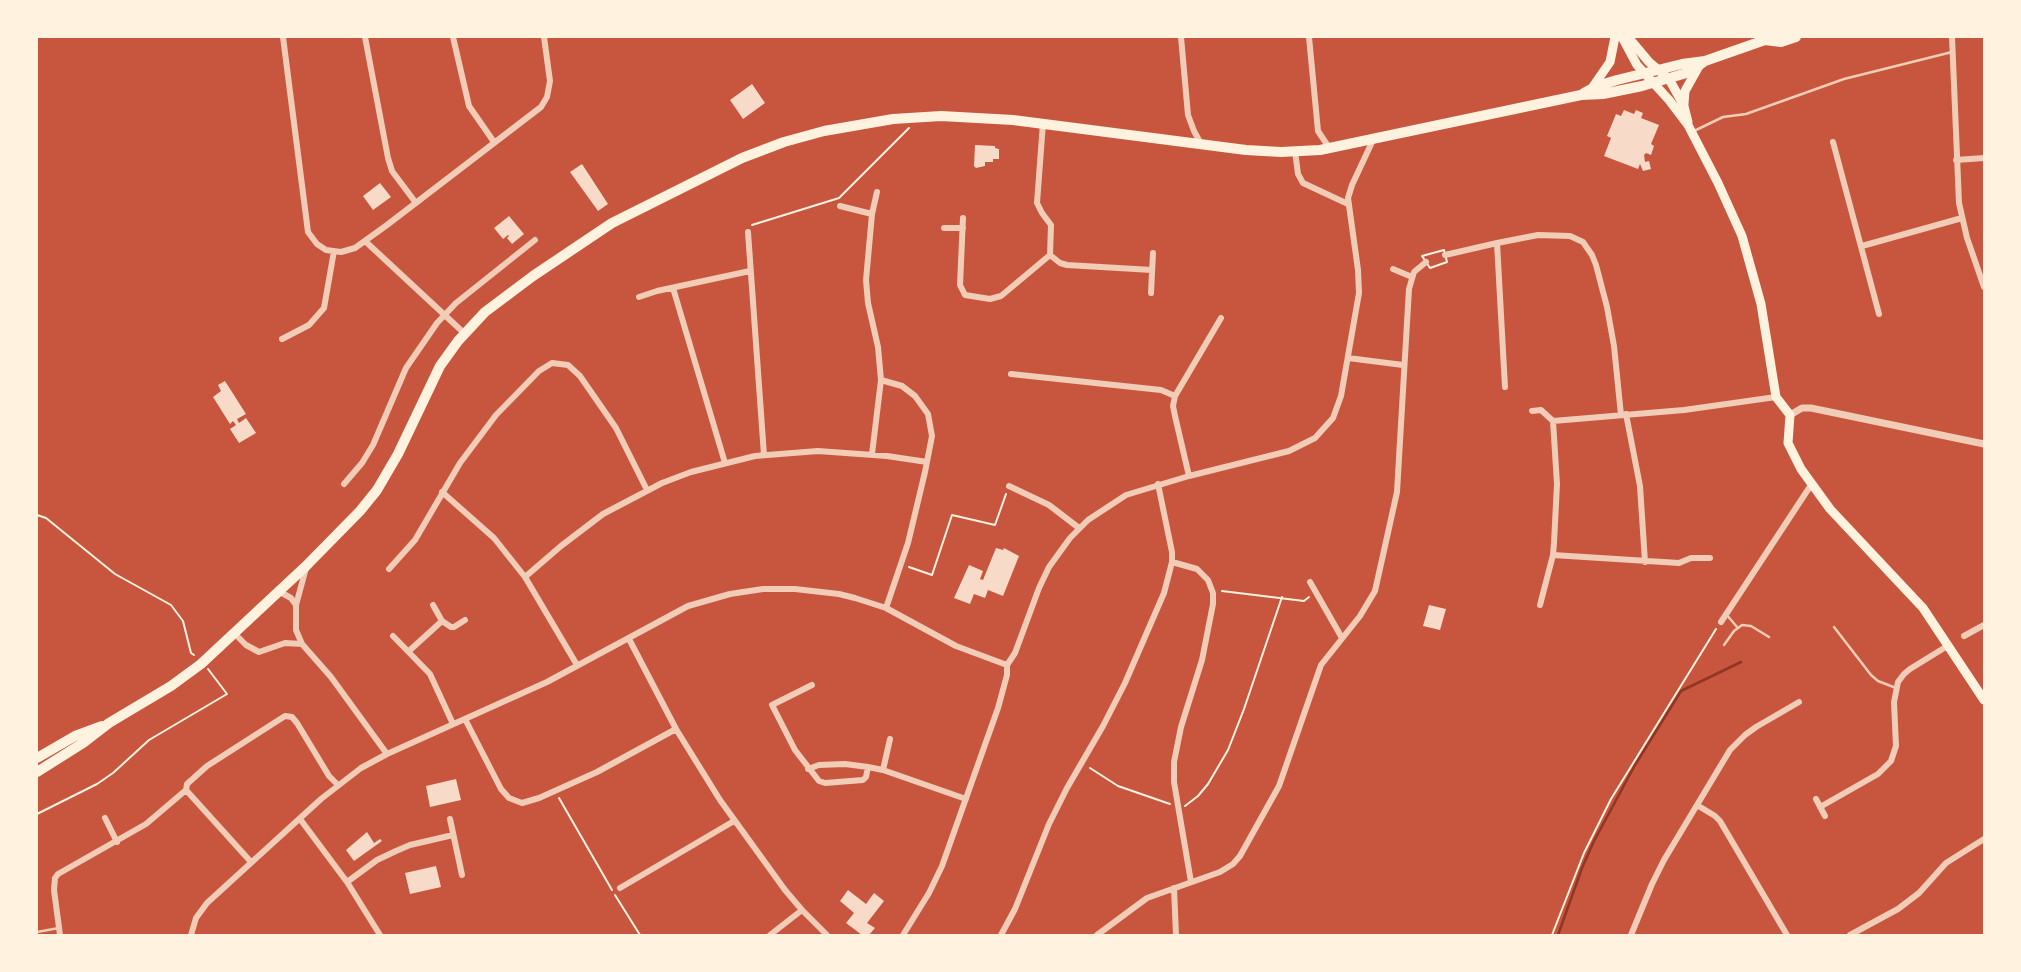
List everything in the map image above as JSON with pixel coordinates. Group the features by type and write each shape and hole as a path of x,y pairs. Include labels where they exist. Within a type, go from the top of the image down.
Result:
{"main road":[{"path":"1592,88 1608,66 1615,37"},
{"path":"1622,37 1637,65 1690,128 1722,191 1747,251 1761,304 1776,397 1790,415 1788,443 1801,470 1830,509 1912,594 1984,700"},
{"path":"1628,37 1649,62 1669,79 1684,106 1690,128"},
{"path":"37,772 109,723 171,686 203,662 280,592 360,511 398,454 432,379 464,333 485,312 612,223 767,148 812,134 880,120 983,117 1246,150 1330,149 1581,94 1603,94 1653,83 1690,72 1702,63 1767,38 1781,42 1796,37"},
{"path":"1581,94 1592,88 1682,64 1702,63"},
{"path":"1684,106 1685,91 1702,63"},
{"path":"37,758 75,736 109,723"}],"street":[{"path":"283,37 308,232 317,244 334,251 348,251 365,241 541,107 547,97 550,81 544,37"},
{"path":"365,37 390,165 416,202"},
{"path":"453,37 469,106 494,142"},
{"path":"1181,37 1188,115 1201,144"},
{"path":"1309,37 1318,131 1330,149"},
{"path":"1952,37 1959,203 1967,238 1984,288"},
{"path":"964,218 960,285 962,291 969,296 990,299 1001,296 1050,255 1051,225 1037,203 1043,123"},
{"path":"903,935 936,879 998,708 1007,676 1007,665 1016,653 1044,576 1059,552 1079,528 1115,500 1189,476 1297,448 1315,438 1336,412 1359,293 1349,204 1352,186 1373,140"},
{"path":"1833,142 1879,314"},
{"path":"1295,151 1299,177 1306,186 1349,204"},
{"path":"1956,160 1984,158"},
{"path":"872,454 881,380 878,347 867,291 867,265 877,192"},
{"path":"840,206 872,214"},
{"path":"1862,246 1962,218"},
{"path":"944,228 963,229"},
{"path":"750,229 750,271 764,455"},
{"path":"1445,255 1538,235 1559,235 1577,239 1587,246 1596,265 1607,307 1623,415 1640,486 1644,562"},
{"path":"344,484 373,445 406,368 444,314 535,240"},
{"path":"365,241 464,333"},
{"path":"1497,243 1504,387"},
{"path":"528,246 534,253"},
{"path":"282,339 310,325 324,308 334,251"},
{"path":"1151,293 1153,253"},
{"path":"1050,255 1067,265 1152,270"},
{"path":"1097,935 1140,902 1227,868 1240,856 1279,786 1321,665 1360,616 1375,591 1398,477 1403,365 1412,277 1426,262"},
{"path":"1393,269 1412,277"},
{"path":"639,297 750,271"},
{"path":"673,288 726,463"},
{"path":"1189,476 1175,416 1175,396 1221,318"},
{"path":"1348,358 1403,365"},
{"path":"389,569 415,540 473,444 520,388 544,366 559,363 569,365 580,376 606,412 647,490"},
{"path":"1011,374 1161,390 1175,396"},
{"path":"881,380 902,386 915,396 926,409 932,436 902,565 886,608"},
{"path":"1553,421 1684,410 1776,397"},
{"path":"1790,415 1802,408 1811,408 1984,444"},
{"path":"1532,411 1541,410 1553,421 1557,484 1553,555 1540,605"},
{"path":"525,577 590,524 674,477 764,455 818,451 872,454 927,462"},
{"path":"351,478 358,485"},
{"path":"1001,935 1015,909 1049,824 1131,672 1164,593 1172,562 1158,485"},
{"path":"1721,622 1811,485"},
{"path":"1009,486 1049,505 1079,528"},
{"path":"442,492 494,538 525,577 577,665"},
{"path":"1553,555 1679,563 1691,558 1710,558"},
{"path":"1172,562 1197,569 1208,580 1213,593 1202,660 1175,752 1173,772 1191,882"},
{"path":"306,566 296,605 296,631 302,644 331,677 387,754"},
{"path":"1310,582 1342,638"},
{"path":"191,935 196,918 207,903 338,785 361,768 539,685 688,606 730,594 763,589 795,589 855,597 886,608 956,646 1007,665"},
{"path":"280,592 291,598 296,605"},
{"path":"433,605 442,621 451,627 465,620"},
{"path":"409,651 442,621"},
{"path":"1964,636 1984,625"},
{"path":"235,634 246,645 259,652 285,643 302,644"},
{"path":"393,636 430,674 453,724"},
{"path":"629,639 676,729 734,821 802,910 827,935"},
{"path":"1821,807 1878,774 1891,761 1895,746 1894,702 1896,688 1903,674 1949,645"},
{"path":"812,685 772,705 795,750 808,769 819,781 825,783 863,780 868,767"},
{"path":"1630,935 1651,884 1719,765 1736,742 1799,702"},
{"path":"59,932 55,878 70,865 117,842 153,819 186,790 187,784 207,766 280,718 289,716 297,723 329,776 338,785"},
{"path":"465,719 501,789 509,799 522,803 555,791 623,759 676,729"},
{"path":"883,770 890,739"},
{"path":"808,769 819,765 845,764 868,767 966,799"},
{"path":"186,790 251,862"},
{"path":"1816,799 1825,816"},
{"path":"1698,805 1720,821 1787,935"},
{"path":"105,818 117,842"},
{"path":"300,819 347,882 380,935"},
{"path":"450,819 461,875"},
{"path":"620,888 734,821"},
{"path":"347,882 377,860 396,851 453,835"},
{"path":"1850,935 1898,909 1952,858 1984,839"},
{"path":"1174,888 1176,935"},
{"path":"770,935 802,910"}],"lane":[{"path":"1690,128 1723,117 1756,111 1844,79 1952,52"},
{"path":"1726,614 1737,627"},
{"path":"1724,645 1737,627 1742,625 1751,626 1769,637"},
{"path":"1834,627 1871,676 1896,688"},
{"path":"37,932 59,932"}],"path":[{"path":"750,229 839,198 911,125 913,117"},
{"path":"1444,250 1445,255 1447,261 1430,268 1422,256 1444,250"},
{"path":"902,565 932,575 952,514 995,525 1009,486"},
{"path":"37,515 46,518 115,574 172,605 183,621 191,653 203,662 227,694 149,740 107,777 37,814"},
{"path":"1213,593 1219,591 1304,601 1316,593"},
{"path":"1178,807 1183,807 1198,796 1222,762 1244,709 1282,597"},
{"path":"1552,935 1580,862 1611,799 1721,622"},
{"path":"1081,763 1118,786 1163,801"},
{"path":"555,791 640,935"}],"building":[{"path":"752,84 765,103 743,119 730,100"},
{"path":"1624,110 1634,114 1636,110 1643,113 1641,118 1659,125 1651,144 1654,146 1651,155 1644,155 1645,162 1649,161 1651,169 1643,171 1640,164 1638,169 1604,156 1611,138 1607,136 1616,114 1621,116"},
{"path":"975,145 995,146 999,149 999,159 985,162 985,166 976,168"},
{"path":"582,164 608,204 598,211 570,172"},
{"path":"380,183 391,197 373,210 363,196"},
{"path":"509,216 524,234 512,244 507,238 508,235 503,239 494,228"},
{"path":"225,381 246,414 237,419 239,423 246,418 256,433 239,443 230,429 236,425 233,421 230,424 213,397 221,391 218,385"},
{"path":"996,548 1004,548 1019,556 1003,596 988,590 985,598 974,594 970,604 954,598 969,565 983,571 980,579 983,580"},
{"path":"1429,605 1446,609 1440,630 1423,626"},
{"path":"456,779 461,800 430,807 426,786"},
{"path":"367,832 374,843 380,839 382,841 354,861 346,850"},
{"path":"436,866 441,887 410,894 405,873"},
{"path":"848,890 866,904 874,893 884,901 867,923 875,928 869,935 862,935 846,923 854,913 840,901"}],"waterway":[{"path":"1558,935 1594,841 1635,765 1681,691 1741,662"}]}
